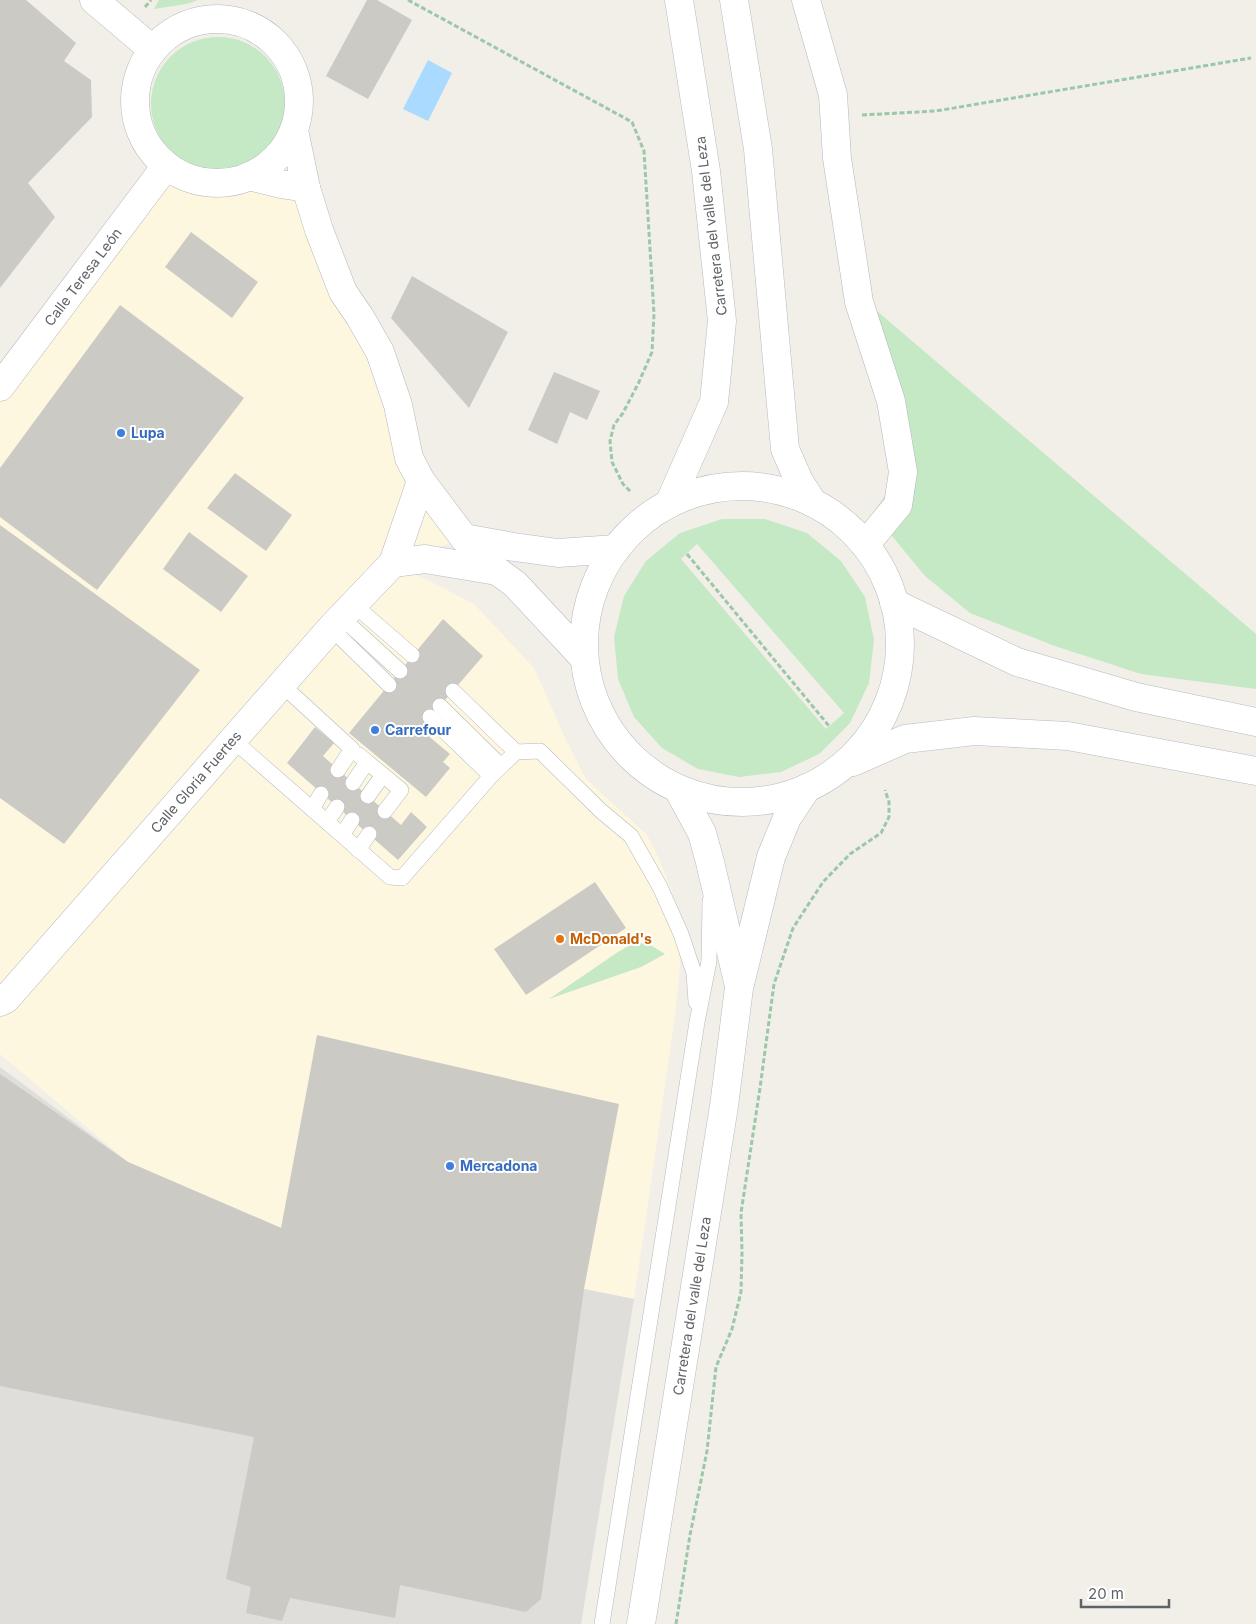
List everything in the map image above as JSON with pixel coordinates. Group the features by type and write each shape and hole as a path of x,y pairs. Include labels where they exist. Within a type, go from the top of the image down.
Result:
{"main road":[{"path":"94,0 153,50"},
{"name":"Carretera del valle del Leza","path":"669,504 714,402 722,321 706,171 679,0"},
{"path":"734,0 758,149 785,449 799,481 813,503"},
{"path":"806,0 833,95 837,158 859,302 891,401 903,472 898,505 865,545"},
{"path":"244,10 259,30 271,39 287,58 297,81 299,106 294,130 281,152 262,169 249,176 239,180 214,183 188,178 166,166 148,146 137,123 134,97 140,72 153,50 165,37 184,26 225,17 244,10"},
{"path":"294,130 306,188 319,230 344,292 380,352 398,405 409,458 421,481 464,538 496,571 515,584 584,658"},
{"name":"Calle Teresa León","path":"0,387 166,166"},
{"path":"249,176 306,188"},
{"path":"421,481 393,563 425,559 496,571"},
{"path":"842,767 868,740 886,709 897,675 900,638 894,602 882,573 865,545 842,522 813,503 787,494 758,488 735,488 697,493 669,504 640,524 616,549 601,573 590,600 584,629 584,658 590,688 601,716 618,742 638,764 678,789 703,798 730,802 769,800 807,788 842,767 905,739 974,731 1068,736 1256,771"},
{"path":"464,538 514,548 558,553 616,549"},
{"name":"Calle Gloria Fuertes","path":"0,1002 6,999 342,616 393,563"},
{"path":"894,602 1017,662 1136,697 1256,722"},
{"name":"Carretera del valle del Leza","path":"641,1624 723,1116 739,988 771,857 787,818 807,788"},
{"name":"Carretera del valle del Leza","path":"678,789 702,833 739,988"}],"lane":[{"path":"342,616 412,655"},
{"path":"342,616 400,671"},
{"path":"342,616 389,685"},
{"path":"282,684 352,749 401,790 385,811"},
{"path":"453,691 516,752"},
{"path":"435,711 496,770"},
{"path":"233,740 358,850 390,876 402,878 496,770 516,752 540,751 601,811 631,836 660,887 681,934 694,973 697,1022"},
{"path":"338,770 352,749"},
{"path":"353,783 367,762"},
{"path":"368,796 383,775"},
{"path":"312,808 321,794"},
{"path":"327,822 337,807"},
{"path":"342,835 352,820"},
{"path":"358,850 369,834"},
{"path":"602,1624 697,1022 710,961 710,862"}],"path":[{"path":"408,0 632,122 644,151 654,314 652,352 640,382 614,425 610,441 612,462 623,484 630,491"},
{"path":"834,116 936,112 1251,58"},
{"path":"687,554 829,726"},
{"path":"676,1624 690,1535 707,1451 716,1367 732,1329 741,1292 741,1214 774,984 793,928 823,882 850,854 881,833 889,817 890,802 885,790"}],"shaded area":[{"path":"281,152 300,160 403,431 464,538 394,563 474,604 534,668 565,738 586,779 647,835 660,861 677,906 680,966 675,1016 634,1299 281,1228 128,1162 0,1054 0,387 166,166 188,178 214,183 239,180 262,169"},
{"path":"0,1067 128,1162 281,1228 634,1299 581,1624 0,1624"}],"green space":[{"path":"159,0 198,0 186,4 154,9"},
{"path":"218,37 244,42 255,48 265,57 274,67 280,78 285,104 280,130 274,141 265,151 255,160 244,166 218,171 192,166 181,160 171,151 162,141 156,130 151,104 156,78 162,67 171,57 181,48 192,42"},
{"path":"871,306 1256,634 1256,689 1141,674 1055,646 970,613 925,576 873,513 885,496 898,465"},
{"path":"722,519 765,519 807,533 841,561 865,597 874,640 869,683 850,723 819,754 781,772 739,777 698,769 662,748 634,717 618,679 614,637 624,596 646,561 680,533","holes":["697,544 844,713 826,729 681,559"]},
{"path":"647,943 665,954 641,967 549,999 632,944"}],"water":[{"path":"428,60 452,73 428,121 403,109"}],"building":[{"path":"0,0 26,0 76,43 64,61 91,80 92,117 28,183 55,217 0,288"},
{"path":"367,0 377,0 412,20 368,99 326,76"},
{"path":"191,232 258,282 232,318 165,267"},
{"path":"412,276 508,332 469,408 391,318"},
{"name":"Lupa","path":"120,305 244,398 97,590 0,517 0,468"},
{"path":"554,372 600,391 587,420 570,412 557,444 528,430"},
{"path":"235,473 292,515 266,551 207,508"},
{"path":"0,525 200,670 64,844 0,798"},
{"path":"189,532 248,576 221,612 163,569"},
{"path":"443,619 483,656 420,729 450,754 443,762 450,768 426,797 349,733"},
{"path":"315,727 334,743 323,756 353,783 401,825 411,812 427,827 398,860 287,763"},
{"name":"McDonald's","path":"595,882 626,928 526,995 494,949"},
{"path":"317,1035 619,1104 584,1289 541,1599 526,1612 400,1585 395,1618 290,1598 282,1621 246,1613 251,1587 226,1579 254,1437 0,1386 0,1074 128,1162 281,1228"}],"place":[{"name":"Lupa","path":"121,433"},
{"name":"Carrefour","path":"375,730"},
{"name":"McDonald's","path":"560,939"},
{"name":"Mercadona","path":"450,1166"}]}
